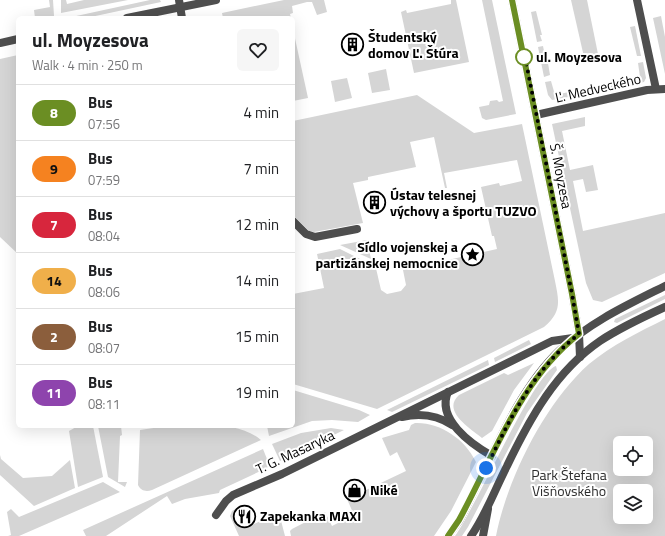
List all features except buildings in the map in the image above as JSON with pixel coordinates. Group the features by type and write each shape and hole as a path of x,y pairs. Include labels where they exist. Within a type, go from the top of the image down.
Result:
{"street":[{"path":"134,16 179,4 216,0"},
{"name":"Š. Moyzesa","path":"512,0 536,114 580,357"},
{"path":"637,0 656,89"},
{"path":"179,4 182,16"},
{"path":"0,43 16,39"},
{"name":"Ľ. Medveckého","path":"536,114 656,89 665,89"},
{"path":"295,223 306,234 315,237 357,229"},
{"name":"T. G. Masaryka","path":"448,536 459,520 528,387 558,352 576,336 618,309 665,286"},
{"path":"471,536 489,504 538,407 555,383 580,357 618,330 665,307"},
{"name":"T. G. Masaryka","path":"216,515 226,501 233,495 282,474 552,341 576,336"},
{"name":"T. G. Masaryka","path":"448,392 445,398 446,412 450,421 477,446 492,456"},
{"name":"T. G. Masaryka","path":"392,419 410,415 436,417 461,431"},
{"path":"483,536 489,504"}],"green space":[{"path":"49,0 53,0 54,16 35,16 34,10 50,7"},
{"path":"61,0 66,0 67,4 84,0 128,0 61,13"},
{"path":"150,0 160,0 161,2 95,16 76,16"},
{"path":"284,0 324,0 327,12 317,15 312,2 307,2 292,6 293,13 290,14 290,16 223,16 222,13"},
{"path":"451,0 456,0 469,62 414,73 401,12 406,10 407,13 451,4"},
{"path":"482,0 492,0 516,114 486,120 482,118 479,107 489,105 490,101 503,101"},
{"path":"571,0 587,0 598,54 584,57"},
{"path":"536,11 542,35 540,35 542,41 537,42 531,12"},
{"path":"661,16 665,37 665,74 653,18"},
{"path":"635,26 641,56 637,56 630,27"},
{"path":"295,39 308,98 295,101"},
{"path":"543,46 544,51 546,51 550,75 544,77 538,47"},
{"path":"16,55 16,252 0,237 0,59"},
{"path":"643,62 646,78 644,82 607,90 604,89 603,85 640,77 638,63"},
{"path":"386,69 390,90 372,93 368,73"},
{"path":"347,78 352,98 335,102 331,81"},
{"path":"551,81 555,95 592,87 592,90 590,93 552,100 548,95 545,82"},
{"path":"417,95 474,133 522,124 558,300 558,306 550,322 544,327 377,409 295,385 295,294 324,288 317,254 340,249 372,265 375,264 381,290 387,294 401,291 406,285 403,270 497,249 494,236 492,236 481,187 499,183 500,186 522,181 517,160 444,173 447,188 445,188 434,137 410,142 416,167 368,177 368,180 353,183 363,223 314,232 309,231 295,217 295,121"},
{"path":"585,117 585,126 562,131 570,170 593,165 598,190 586,192 583,179 573,181 583,231 665,213 665,273 602,302 593,300 586,283 552,124"},
{"path":"367,240 371,259 340,245"},
{"path":"665,295 665,299 617,323 614,322 615,319"},
{"name":"Park Štefana Višňovského","path":"665,319 665,536 496,536 501,514 519,467 530,443 557,399 589,364 626,339"},
{"path":"529,340 531,344 495,362 494,358"},
{"path":"488,360 489,365 392,412 387,410"},
{"path":"534,363 514,390 492,431 482,438 465,425 455,413 453,407 454,401 459,395 504,373 508,375"},
{"path":"556,366 557,370 527,413 468,527 462,536 455,536 534,391 546,374"},
{"path":"295,391 359,410 370,415 358,422 332,420 312,421 295,427"},
{"path":"415,423 434,425 451,434 465,446 476,462 451,511 434,536 291,536 290,531 292,529 325,512 332,526 354,515 347,499 406,471 397,452 390,456 382,438 409,430 411,425"},
{"path":"74,428 93,428 103,477 78,487 69,431"},
{"path":"98,428 121,428 118,482 127,482 125,487 108,477"},
{"path":"154,428 236,428 251,433 261,440 148,491 141,489 138,485 140,430"},
{"path":"267,428 292,428 269,436"},
{"path":"331,428 344,430 280,461 272,444 301,433"},
{"path":"263,449 269,464 267,468 220,490 219,493 185,499 172,504 167,496 106,536 86,536 83,530"},
{"path":"0,455 1,459 23,478 52,476 70,460 75,488 34,506 0,475"},
{"path":"103,482 120,492 19,536 8,536 11,535 7,512 11,509 19,517"},
{"path":"237,508 247,527 279,513 285,536 239,536 230,516 232,511"}],"bus line":[{"name":"8","path":"448,536 459,520 480,481 528,387 558,352 579,334 512,0"}],"place":[{"name":"Študentský domov Ľ. Štúra","path":"352,45"},
{"name":"ul. Moyzesova","path":"524,57"},
{"name":"Ústav telesnej výchovy a športu TUZVO","path":"374,203"},
{"name":"Sídlo vojenskej a partizánskej nemocnice","path":"473,255"},
{"name":"Niké","path":"355,490"},
{"name":"Zapekanka MAXI","path":"245,516"}],"route":[{"path":"486,468 528,387 558,352 579,334 524,52 524,57"}]}
